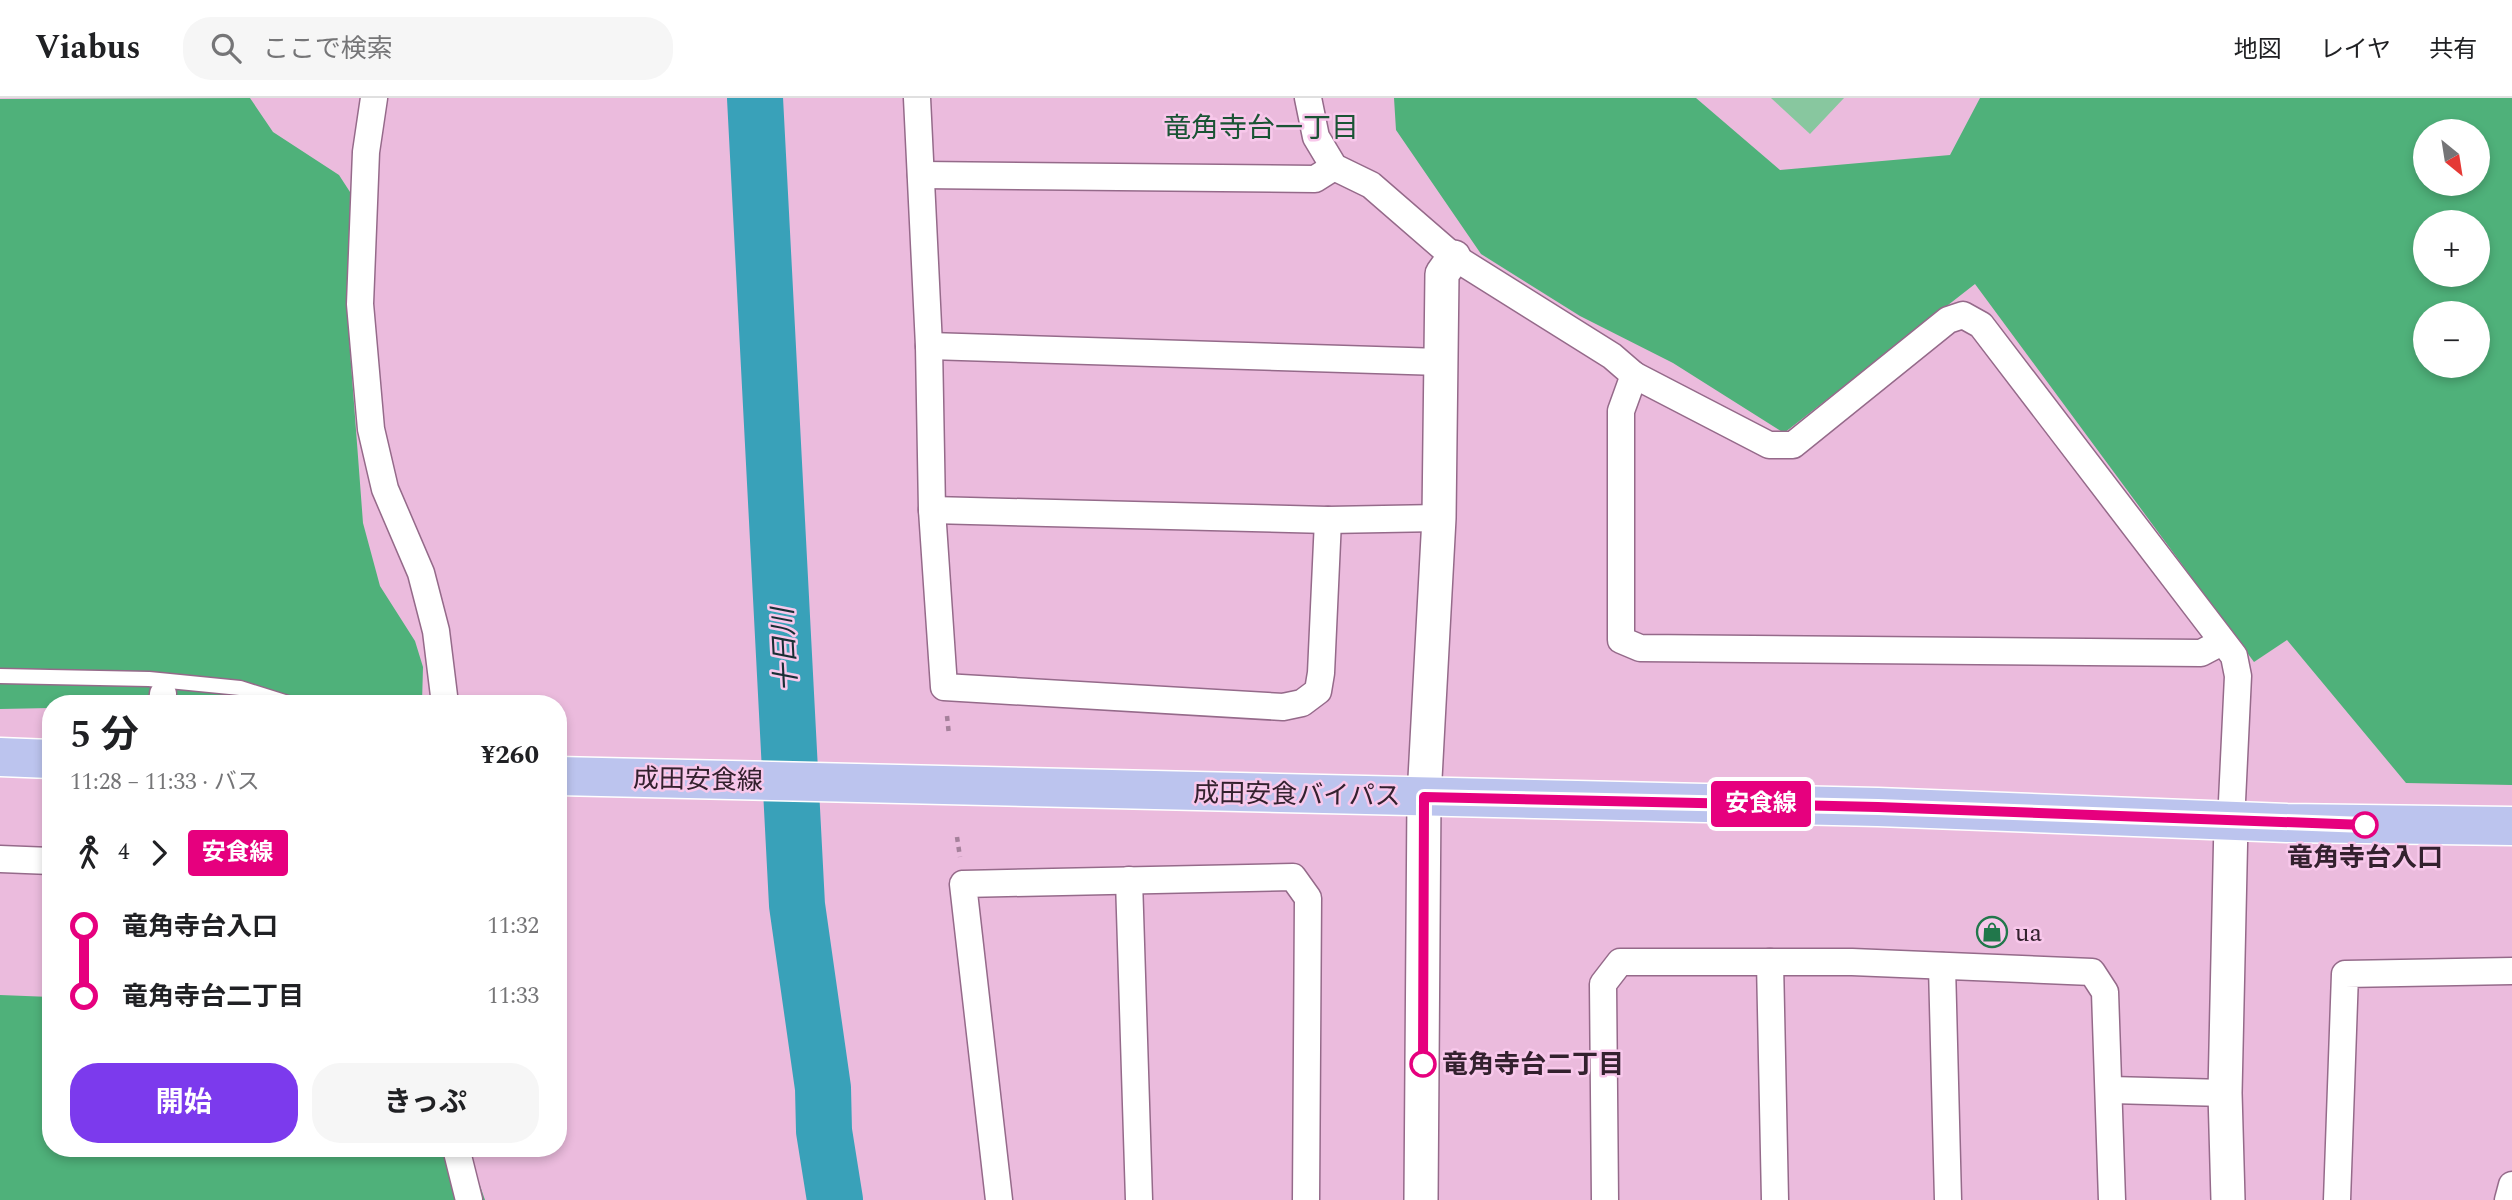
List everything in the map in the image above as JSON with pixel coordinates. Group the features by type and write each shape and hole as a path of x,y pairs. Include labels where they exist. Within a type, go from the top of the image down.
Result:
{"main road":[{"path":"0,757 42,759"},
{"name":"成田安食線","path":"567,776 838,782"},
{"name":"成田安食バイパス","path":"838,782 1878,807 2231,822 2512,826"}],"street":[{"path":"374,98 366,152 360,304 371,429 385,489 421,573 436,631 445,695"},
{"path":"917,98 929,346 932,510 944,687 1283,707 1302,703 1318,691 1328,520"},
{"path":"1308,98 1317,137 1334,167 1371,185 1454,257 1612,356 1634,375 1748,437 1769,445 1793,445 1948,320 1963,315 1981,325 2090,464 2234,656 2238,676 2231,822 2225,1093 2228,1200"},
{"path":"921,175 1315,179 1334,167"},
{"path":"1421,1200 1424,797 1439,518 1442,274 1454,257"},
{"path":"929,346 1441,362"},
{"path":"1634,375 1620,411 1621,640 1640,648 2201,653 2222,642"},
{"path":"932,510 1328,520 1439,518"},
{"path":"0,859 42,861"},
{"path":"999,1200 963,884 1293,877 1308,898 1306,1200"},
{"path":"1129,880 1139,1200"},
{"path":"1605,1200 1603,984 1620,962 1942,965 2092,972 2105,992 2111,1090 2112,1200"},
{"path":"1770,962 1775,1200"},
{"path":"1942,965 1948,1200"},
{"path":"2337,1200 2345,974 2512,971"},
{"path":"2111,1090 2225,1093"},
{"path":"458,1157 469,1200"},
{"path":"2508,1200 2512,1185"}],"lane":[{"path":"0,676 158,692 240,688 262,695"}],"green space":[{"path":"250,98 273,132 339,175 350,192 349,337 363,523 380,586 415,641 423,667 422,695 42,695 42,708 0,709 0,99"},
{"path":"1394,98 1696,98 1780,170 1950,155 1980,98 2512,98 2512,785 2406,783 2287,640 2254,662 1975,284 1784,433 1673,363 1580,316 1481,254 1396,130"},
{"path":"1771,98 1844,98 1810,134"},
{"path":"0,995 42,997 42,1157 470,1157 485,1200 0,1200"}],"waterway":[{"name":"十日川","path":"755,98 797,905 823,1088 824,1131 835,1200"}],"bus line":[{"name":"安食線","path":"1423,1064 1424,797 1878,807 2365,825"}],"place":[{"name":"竜角寺台入口","path":"2365,825"},
{"name":"ua","path":"1992,932"},
{"name":"竜角寺台二丁目","path":"1423,1064"}],"district":[{"name":"竜角寺台一丁目","path":"1261,127"}]}
